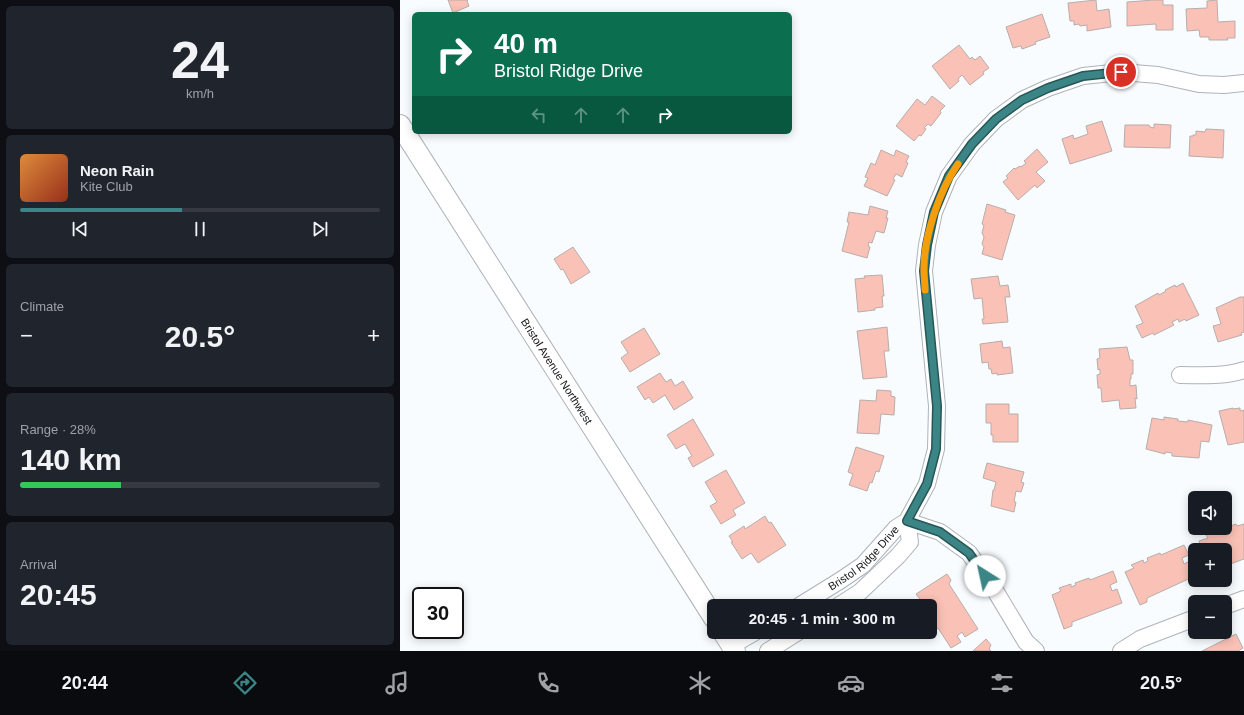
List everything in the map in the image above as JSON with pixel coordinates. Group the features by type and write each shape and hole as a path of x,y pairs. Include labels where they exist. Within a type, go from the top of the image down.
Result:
{"street":[{"name":"Bristol Ridge Drive","path":"810,599 863,565 896,528 907,521 927,484 936,449 937,406 924,271 927,245 934,212 949,176 972,144 996,119 1022,100 1048,88 1083,76 1121,72 1158,75 1199,84 1224,85 1244,83"},
{"name":"Bristol Avenue Northwest","path":"400,124 707,607"},
{"path":"1180,375 1213,375 1235,373 1244,370"},
{"name":"Bristol Ridge Drive","path":"849,599 860,592 898,556 910,542 907,521"},
{"path":"907,521 940,532 969,553 993,587 1026,642 1036,651"},
{"path":"1232,603 1244,599"},
{"path":"1121,651 1140,639 1188,621"},
{"path":"768,651 787,639"}],"building":[{"path":"448,0 468,0 469,6 453,12"},
{"path":"1096,0 1097,11 1109,9 1111,27 1087,31 1087,25 1074,25 1074,21 1070,21 1068,3"},
{"path":"1163,0 1163,5 1173,5 1173,30 1156,30 1156,24 1127,26 1127,2"},
{"path":"1217,0 1218,22 1235,21 1235,38 1227,38 1228,40 1209,40 1209,37 1200,37 1199,30 1187,31 1186,9 1207,8 1207,1"},
{"path":"1042,14 1050,37 1035,42 1036,44 1022,49 1021,46 1013,48 1006,27"},
{"path":"959,45 970,59 972,57 975,60 980,56 989,68 970,85 962,75 958,79 959,81 950,89 932,66"},
{"path":"932,96 945,106 940,111 941,113 931,126 928,124 924,128 926,129 921,136 919,135 914,141 896,126 917,99 925,105"},
{"path":"1102,121 1112,151 1070,164 1062,139 1073,135 1074,139 1088,134 1086,126"},
{"path":"1154,124 1171,125 1170,148 1124,147 1125,125 1149,125 1150,127 1154,128"},
{"path":"1206,129 1224,130 1223,158 1189,156 1190,136 1196,135 1196,131 1205,132"},
{"path":"1037,149 1048,162 1036,172 1045,181 1037,188 1035,185 1018,200 1003,182 1008,178 1006,176 1014,168 1021,167 1026,163 1024,161"},
{"path":"881,150 894,156 896,150 909,156 906,162 908,163 902,177 896,174 893,179 895,180 887,196 864,186 868,178 865,177 871,163 875,165"},
{"path":"987,204 1006,210 1005,212 1015,215 1002,260 982,254 984,247 982,244 984,237 982,233 984,225 982,224"},
{"path":"870,206 888,211 886,218 888,218 884,233 876,231 872,243 869,242 868,246 870,247 867,258 842,251 849,222 847,222 849,212 868,215"},
{"path":"573,247 590,272 571,284 563,269 561,270 554,259"},
{"path":"882,275 884,296 882,296 883,307 875,308 875,310 858,312 855,279 865,278 864,276"},
{"path":"998,276 1000,286 1008,285 1010,297 1005,297 1008,322 983,324 982,298 974,299 971,279"},
{"path":"1183,283 1199,315 1186,321 1185,319 1179,322 1178,319 1172,322 1174,325 1154,335 1153,333 1142,338 1136,326 1143,323 1135,306 1158,293 1159,295 1175,285 1176,287"},
{"path":"1240,297 1244,297 1244,332 1241,333 1242,335 1218,342 1213,326 1221,324 1216,308"},
{"path":"887,327 889,351 884,351 887,377 863,379 857,331"},
{"path":"644,328 660,354 630,372 621,358 628,353 621,342"},
{"path":"1002,341 1003,348 1010,347 1013,373 997,375 997,373 992,374 991,369 989,369 988,362 982,363 980,344"},
{"path":"1127,347 1130,360 1133,360 1133,374 1131,374 1130,386 1136,385 1136,408 1120,409 1119,400 1102,402 1101,388 1098,388 1097,375 1100,374 1100,369 1098,370 1097,359 1100,358 1099,349"},
{"path":"660,373 666,382 671,379 675,386 683,381 693,398 674,410 665,395 653,403 649,397 645,400 637,387"},
{"path":"877,390 891,391 891,396 895,397 894,415 881,414 879,434 857,433 860,400 876,401"},
{"path":"986,404 1009,404 1009,414 1018,414 1018,442 993,442 993,435 991,435 991,423 986,423"},
{"path":"1240,408 1240,411 1244,410 1244,442 1228,445 1219,411"},
{"path":"1164,417 1178,419 1178,421 1188,422 1188,420 1212,425 1209,442 1201,441 1199,458 1172,456 1172,453 1165,452 1165,454 1146,449 1152,418 1164,420"},
{"path":"693,419 714,455 693,467 688,458 692,456 685,444 676,449 667,435"},
{"path":"856,447 884,456 879,472 876,471 872,483 870,482 867,491 849,485 853,474 848,472"},
{"path":"987,463 1024,472 1021,482 1024,483 1021,492 1016,491 1014,512 991,506 993,490 996,482 983,478"},
{"path":"726,470 745,503 733,510 736,515 721,524 710,506 717,502 705,482"},
{"path":"765,516 769,523 771,522 786,545 758,563 751,553 742,559 731,542 733,542 729,536 744,526 745,529"},
{"path":"1244,524 1244,559 1232,563 1232,543 1200,543 1199,541 1208,538 1206,535 1232,535 1232,525"},
{"path":"1184,545 1188,555 1182,558 1184,564 1188,562 1188,579 1147,598 1147,602 1140,605 1125,572 1134,568 1131,565 1143,560 1144,563 1148,561 1147,558 1160,553 1161,555"},
{"path":"1113,571 1117,582 1110,585 1112,591 1117,589 1122,603 1072,622 1072,626 1064,629 1052,595 1061,591 1059,588 1071,584 1071,587 1076,585 1075,583 1089,578 1090,580"},
{"path":"947,574 951,580 949,584 978,629 965,637 962,632 957,636 961,642 951,648 937,628 937,599 920,599 916,594"},
{"path":"1236,634 1243,648 1238,651 1202,651 1226,639 1232,639 1232,636"},
{"path":"986,639 991,645 989,649 991,651 973,651"}],"slow traffic":[{"path":"925,290 924,271 927,245 934,212 949,176 958,164"}],"route":[{"path":"985,576 969,553 940,532 907,521 927,484 936,449 937,406 924,271 927,245 934,212 949,176 972,144 996,119 1022,100 1048,88 1083,76 1121,72"}]}
